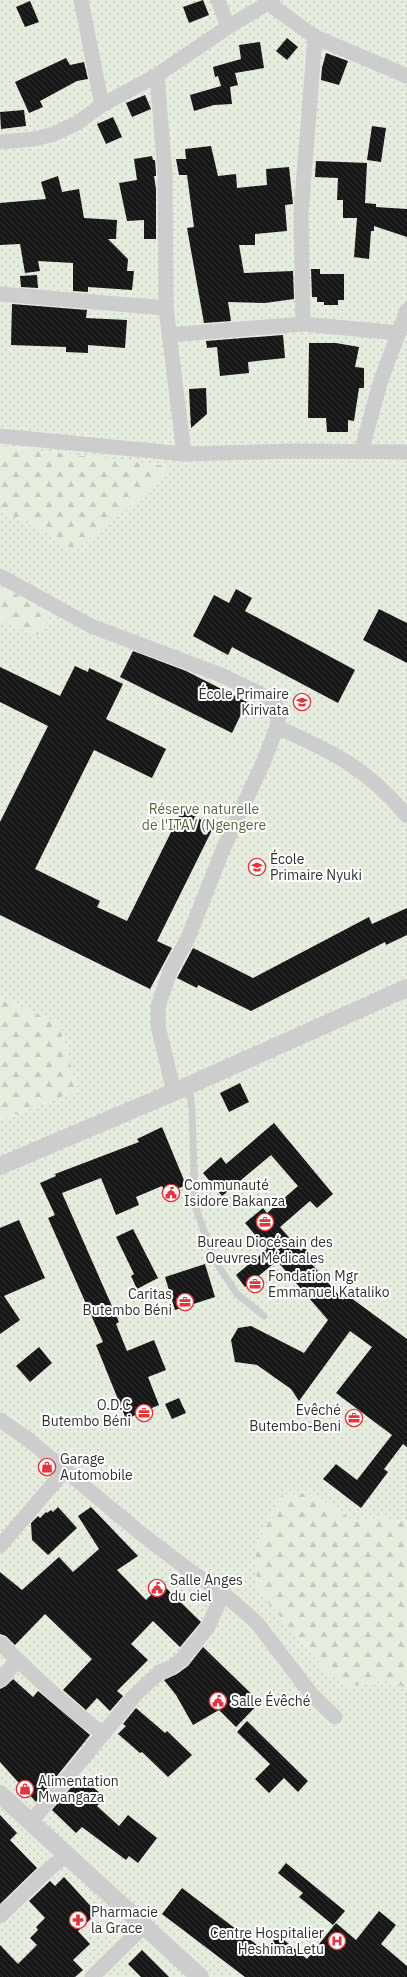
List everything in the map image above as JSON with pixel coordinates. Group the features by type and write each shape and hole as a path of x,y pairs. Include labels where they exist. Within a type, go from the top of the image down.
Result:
{"street":[{"path":"81,0 102,105"},
{"path":"218,0 228,27"},
{"path":"0,142 34,139 54,134 77,123 102,105 157,75 228,27 270,1 315,37 407,76"},
{"path":"303,324 301,213 315,37"},
{"path":"157,75 165,173 166,308 168,335 184,454"},
{"path":"0,294 166,308"},
{"path":"360,452 381,380 407,310"},
{"path":"168,335 303,324 399,333"},
{"path":"0,436 184,454 407,452"},
{"path":"0,576 91,626 221,675 267,697 276,705 279,714 277,727 264,763 224,847 188,938 171,969 158,1006 158,1026 181,1089"},
{"path":"277,727 338,755 368,776 391,797 407,816"},
{"path":"0,1166 181,1089 407,988"},
{"path":"0,1420 29,1440 139,1532 190,1571 223,1593 257,1623 301,1682 335,1717"},
{"path":"0,1546 65,1470"},
{"path":"31,1822 136,1694 160,1672 172,1667 182,1659 208,1627 223,1593"},
{"path":"0,1643 84,1720 104,1734"},
{"path":"0,1680 18,1660"},
{"path":"0,1794 200,1977"},
{"path":"0,1916 50,1868 67,1855"},
{"path":"92,1977 144,1926"}],"lane":[{"path":"181,1089 192,1110 195,1206 215,1261 237,1294 264,1316"}],"green space":[{"name":"Réserve naturelle de l'ITAV (Ngengere","path":"0,0 407,0 407,1524 383,1517 354,1521 314,1494 282,1494 255,1549 257,1590 328,1673 348,1687 388,1680 407,1689 407,1977 0,1977 0,1120 78,1091 59,1023 0,998 0,619 37,636 51,615 0,584 0,510 45,532 73,552 154,487 169,466 0,446"},
{"path":"0,446 170,466 154,487 73,552 45,532 0,510"},
{"path":"0,584 51,615 37,636 0,619"},
{"path":"0,998 59,1023 78,1091 0,1120"},
{"path":"282,1494 314,1494 354,1521 383,1517 407,1524 407,1689 388,1680 348,1687 328,1673 257,1590 255,1549"}],"building":[{"path":"203,0 209,15 189,23 183,7"},
{"path":"30,1 39,22 25,27 16,7"},
{"path":"287,38 298,47 287,60 276,51"},
{"path":"260,42 264,68 235,73 238,85 230,87 232,104 214,105 194,111 190,95 221,86 218,76 215,77 213,67 241,59 239,45"},
{"path":"326,53 348,61 339,85 321,80 322,68"},
{"path":"66,58 70,65 84,62 88,79 77,81 40,101 43,107 29,113 15,82"},
{"path":"145,95 151,109 132,117 126,103"},
{"path":"24,110 26,126 1,129 0,112"},
{"path":"113,117 122,137 106,144 97,124"},
{"path":"372,126 386,128 381,162 367,160"},
{"path":"211,146 218,176 236,174 237,188 267,185 266,169 289,167 293,204 285,205 287,231 255,234 255,245 239,245 244,273 293,271 294,299 265,303 228,302 231,321 204,323 187,228 194,227 187,175 179,175 176,159 186,159 185,149"},
{"path":"152,156 153,160 155,160 156,173 156,176 154,176 156,189 156,239 144,239 144,220 127,221 119,183 137,180 134,159"},
{"path":"316,161 367,163 365,203 376,204 376,207 407,209 407,237 374,226 374,231 371,231 369,259 354,257 357,218 343,218 343,200 337,200 338,178 315,177"},
{"path":"58,176 62,192 79,189 84,218 117,220 116,239 108,239 128,259 127,271 134,271 132,290 88,287 88,292 73,291 73,263 38,261 40,271 25,273 20,244 0,245 0,203 46,199 41,182"},
{"path":"311,269 320,269 320,274 344,274 344,300 338,300 338,305 324,305 324,302 317,302 317,297 312,297"},
{"path":"37,275 38,288 21,287 20,276"},
{"path":"12,304 87,310 86,318 127,320 125,348 88,345 88,353 66,352 66,347 11,345"},
{"path":"283,335 285,358 248,362 249,373 220,376 217,347 207,348 206,341"},
{"path":"309,343 336,343 359,347 355,367 364,368 364,388 359,388 354,421 348,420 348,432 327,432 326,418 308,418"},
{"path":"206,388 207,414 191,428 189,389"},
{"path":"236,589 252,598 245,611 355,670 338,703 232,647 228,655 193,636 214,595 229,603"},
{"path":"379,609 407,623 407,663 363,640"},
{"path":"133,651 186,671 247,702 232,733 120,677"},
{"path":"75,666 88,672 89,668 123,684 106,719 166,749 152,778 94,750 35,869 100,901 97,907 127,921 182,810 214,826 157,941 172,948 150,989 0,915 0,822 48,726 0,702 0,667 60,696"},
{"path":"407,908 407,935 386,945 385,942 251,1011 198,985 197,988 177,978 193,948 253,978 369,917 372,924"},
{"path":"240,1083 249,1102 229,1112 220,1093"},
{"path":"274,1123 333,1194 317,1208 310,1201 280,1227 301,1251 304,1247 314,1259 310,1262 343,1300 347,1295 407,1339 407,1447 403,1444 384,1469 388,1472 361,1508 323,1479 336,1464 357,1480 392,1435 336,1393 372,1347 350,1331 299,1401 291,1389 257,1365 235,1362 231,1340 238,1328 251,1326 304,1353 328,1320 277,1261 245,1287 236,1275 267,1249 245,1223 263,1208 267,1213 298,1186 271,1155 222,1196 203,1173 221,1157 226,1164"},
{"path":"162,1127 186,1185 166,1194 162,1186 136,1197 139,1205 116,1215 101,1178 62,1193 119,1322 116,1324 127,1351 154,1340 166,1370 148,1377 159,1405 126,1419 96,1345 103,1342 48,1218 55,1215 40,1183 56,1176 55,1174 139,1142 137,1139"},
{"path":"19,1220 45,1278 4,1296 20,1320 0,1334 0,1228"},
{"path":"133,1229 158,1278 137,1289 131,1276 134,1274 116,1237"},
{"path":"205,1264 215,1297 175,1310 165,1277"},
{"path":"39,1347 52,1363 30,1382 16,1366"},
{"path":"179,1398 186,1413 172,1419 165,1404"},
{"path":"58,1507 77,1528 48,1555 32,1540 31,1523 38,1516 40,1518 46,1512 47,1513 51,1510 53,1512"},
{"path":"91,1507 138,1556 117,1570 146,1600 162,1584 201,1622 180,1647 153,1621 131,1644 148,1660 117,1691 123,1696 110,1711 97,1698 86,1710 63,1690 92,1659 45,1614 15,1645 6,1636 0,1634 0,1572 22,1590 59,1557 73,1572 99,1549 78,1516"},
{"path":"203,1647 260,1702 236,1727 219,1710 193,1725 176,1695 164,1680 177,1674 188,1666"},
{"path":"13,1679 33,1697 38,1691 90,1735 36,1802 0,1762 0,1689 6,1686"},
{"path":"136,1708 165,1733 167,1731 192,1755 168,1777 142,1752 140,1753 118,1734 126,1726 123,1724"},
{"path":"247,1721 308,1781 298,1792 284,1778 269,1793 255,1779 270,1764 237,1732"},
{"path":"80,1777 105,1797 97,1806 119,1826 128,1815 157,1838 138,1863 129,1856 126,1860 82,1827 76,1833 52,1810"},
{"path":"0,1815 17,1833 10,1840 37,1868 0,1904"},
{"path":"286,1863 345,1911 333,1925 299,1897 303,1893 278,1873"},
{"path":"64,1877 97,1913 78,1931 90,1944 73,1960 83,1970 75,1977 0,1977 0,1945 18,1964 37,1945 30,1938 38,1930 36,1927 45,1918 29,1901 50,1881 55,1886"},
{"path":"182,1888 265,1951 278,1935 307,1959 336,1923 356,1940 379,1911 396,1925 381,1944 407,1966 407,1977 245,1977 162,1914"},
{"path":"142,1950 169,1977 141,1977 128,1964"}],"place":[{"name":"École Primaire Kirivata","path":"302,702"},
{"name":"École Primaire Nyuki","path":"257,867"},
{"name":"Communauté Isidore Bakanza","path":"171,1193"},
{"name":"Bureau Diocésain des Oeuvres Médicales","path":"265,1222"},
{"name":"Fondation Mgr Emmanuel Kataliko","path":"255,1284"},
{"name":"Caritas Butembo Béni","path":"185,1302"},
{"name":"O.D.C Butembo Béni","path":"144,1413"},
{"name":"Evêché Butembo-Beni","path":"354,1418"},
{"name":"Garage Automobile","path":"47,1467"},
{"name":"Salle Anges du ciel","path":"157,1588"},
{"name":"Salle Évêché","path":"218,1701"},
{"name":"Alimentation Mwangaza","path":"25,1789"},
{"name":"Pharmacie la Grace","path":"78,1920"},
{"name":"Centre Hospitalier Heshima Letu","path":"337,1941"}]}
